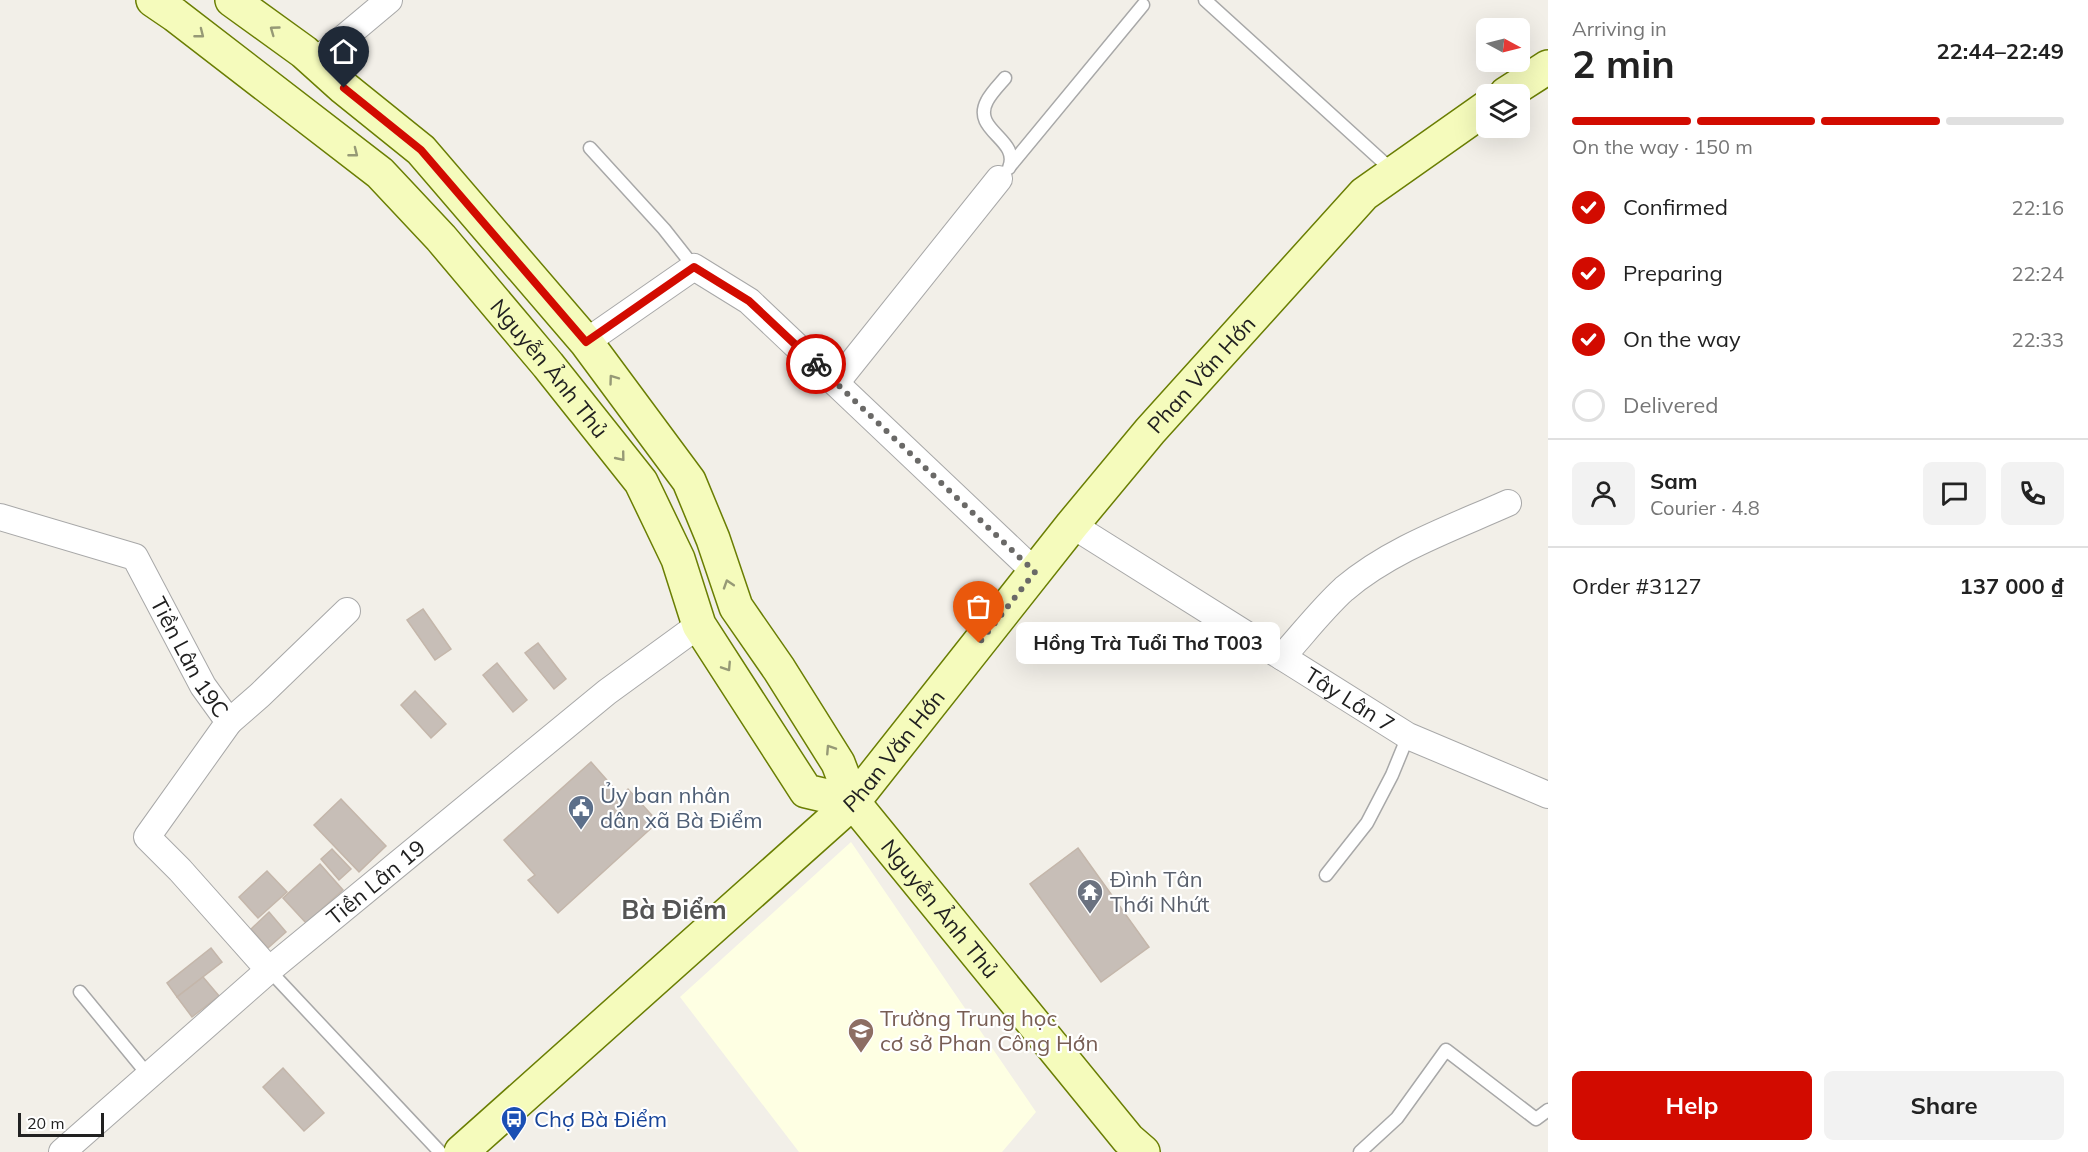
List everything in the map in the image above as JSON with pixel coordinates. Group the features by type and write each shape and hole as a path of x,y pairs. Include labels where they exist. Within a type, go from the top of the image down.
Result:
{"main road":[{"name":"Nguyễn Ảnh Thủ","path":"153,0 380,173 441,238 549,364 641,482 678,559 699,625 806,791 853,802"},
{"name":"Nguyễn Ảnh Thủ","path":"232,0 315,62 421,150 586,342 688,481 713,539 736,607 838,763 853,802 1129,1148"},
{"path":"1522,84 1548,67"},
{"name":"Phan Văn Hớn","path":"461,1152 853,802 1072,525 1150,431 1364,194 1476,115"}],"street":[{"path":"315,62 389,0"},
{"path":"836,383 1005,173"},
{"path":"586,342 694,267 749,301 1035,572"},
{"path":"1282,657 1343,590 1375,566 1412,546 1508,503"},
{"name":"Tiền Lân 19C","path":"0,517 135,557 203,686 229,722 147,837 180,870 269,970"},
{"name":"Tây Lân 7","path":"1072,525 1408,736 1548,795"},
{"path":"229,722 347,611"},
{"name":"Tiền Lân 19","path":"62,1152 269,970 607,692 699,625"}],"lane":[{"path":"1205,0 1395,173"},
{"path":"1005,173 1143,5"},
{"path":"1005,78 987,100 984,113 990,129 1010,150 1012,159 1005,173"},
{"path":"590,148 664,229 694,267"},
{"path":"1326,875 1367,823 1392,775 1408,736"},
{"path":"269,970 440,1152"},
{"path":"80,993 149,1076"},
{"path":"1360,1152 1397,1119 1446,1050 1536,1119 1548,1110"}],"shaded area":[{"name":"Trường Trung học cơ sở Phan Công Hớn","path":"851,842 1036,1112 1002,1152 799,1152 680,997"}],"building":[{"path":"423,609 451,649 435,660 407,620"},
{"path":"538,643 566,679 554,689 525,653"},
{"path":"497,663 527,700 513,712 483,675"},
{"path":"415,691 446,724 431,738 401,705"},
{"name":"Ủy ban nhân dân xã Bà Điểm","path":"591,762 621,796 628,789 658,822 558,913 528,880 535,875 504,840"},
{"path":"341,799 386,846 359,872 314,825"},
{"name":"Đình Tân Thới Nhứt","path":"1078,848 1149,947 1101,982 1030,884"},
{"path":"332,849 351,869 339,880 321,859"},
{"path":"320,864 343,890 306,923 283,898"},
{"path":"267,871 287,892 258,918 239,897"},
{"path":"269,912 286,932 268,948 251,929"},
{"path":"211,948 222,962 177,997 167,983"},
{"path":"203,977 219,996 192,1017 177,997"},
{"path":"283,1068 324,1113 304,1131 263,1087"}],"way so far":[{"path":"816,364 1035,572 979,643"}],"place":[{"name":"Hồng Trà Tuổi Thơ T003","path":"979,643"},
{"name":"Ủy ban nhân dân xã Bà Điểm","path":"581,831"},
{"name":"Đình Tân Thới Nhứt","path":"1090,915"},
{"name":"Trường Trung học cơ sở Phan Công Hớn","path":"861,1054"},
{"name":"Chợ Bà Điểm","path":"514,1142"}],"district":[{"name":"Bà Điểm","path":"674,909"}],"route":[{"path":"344,88 421,150 586,342 694,267 749,301 816,364"}]}
